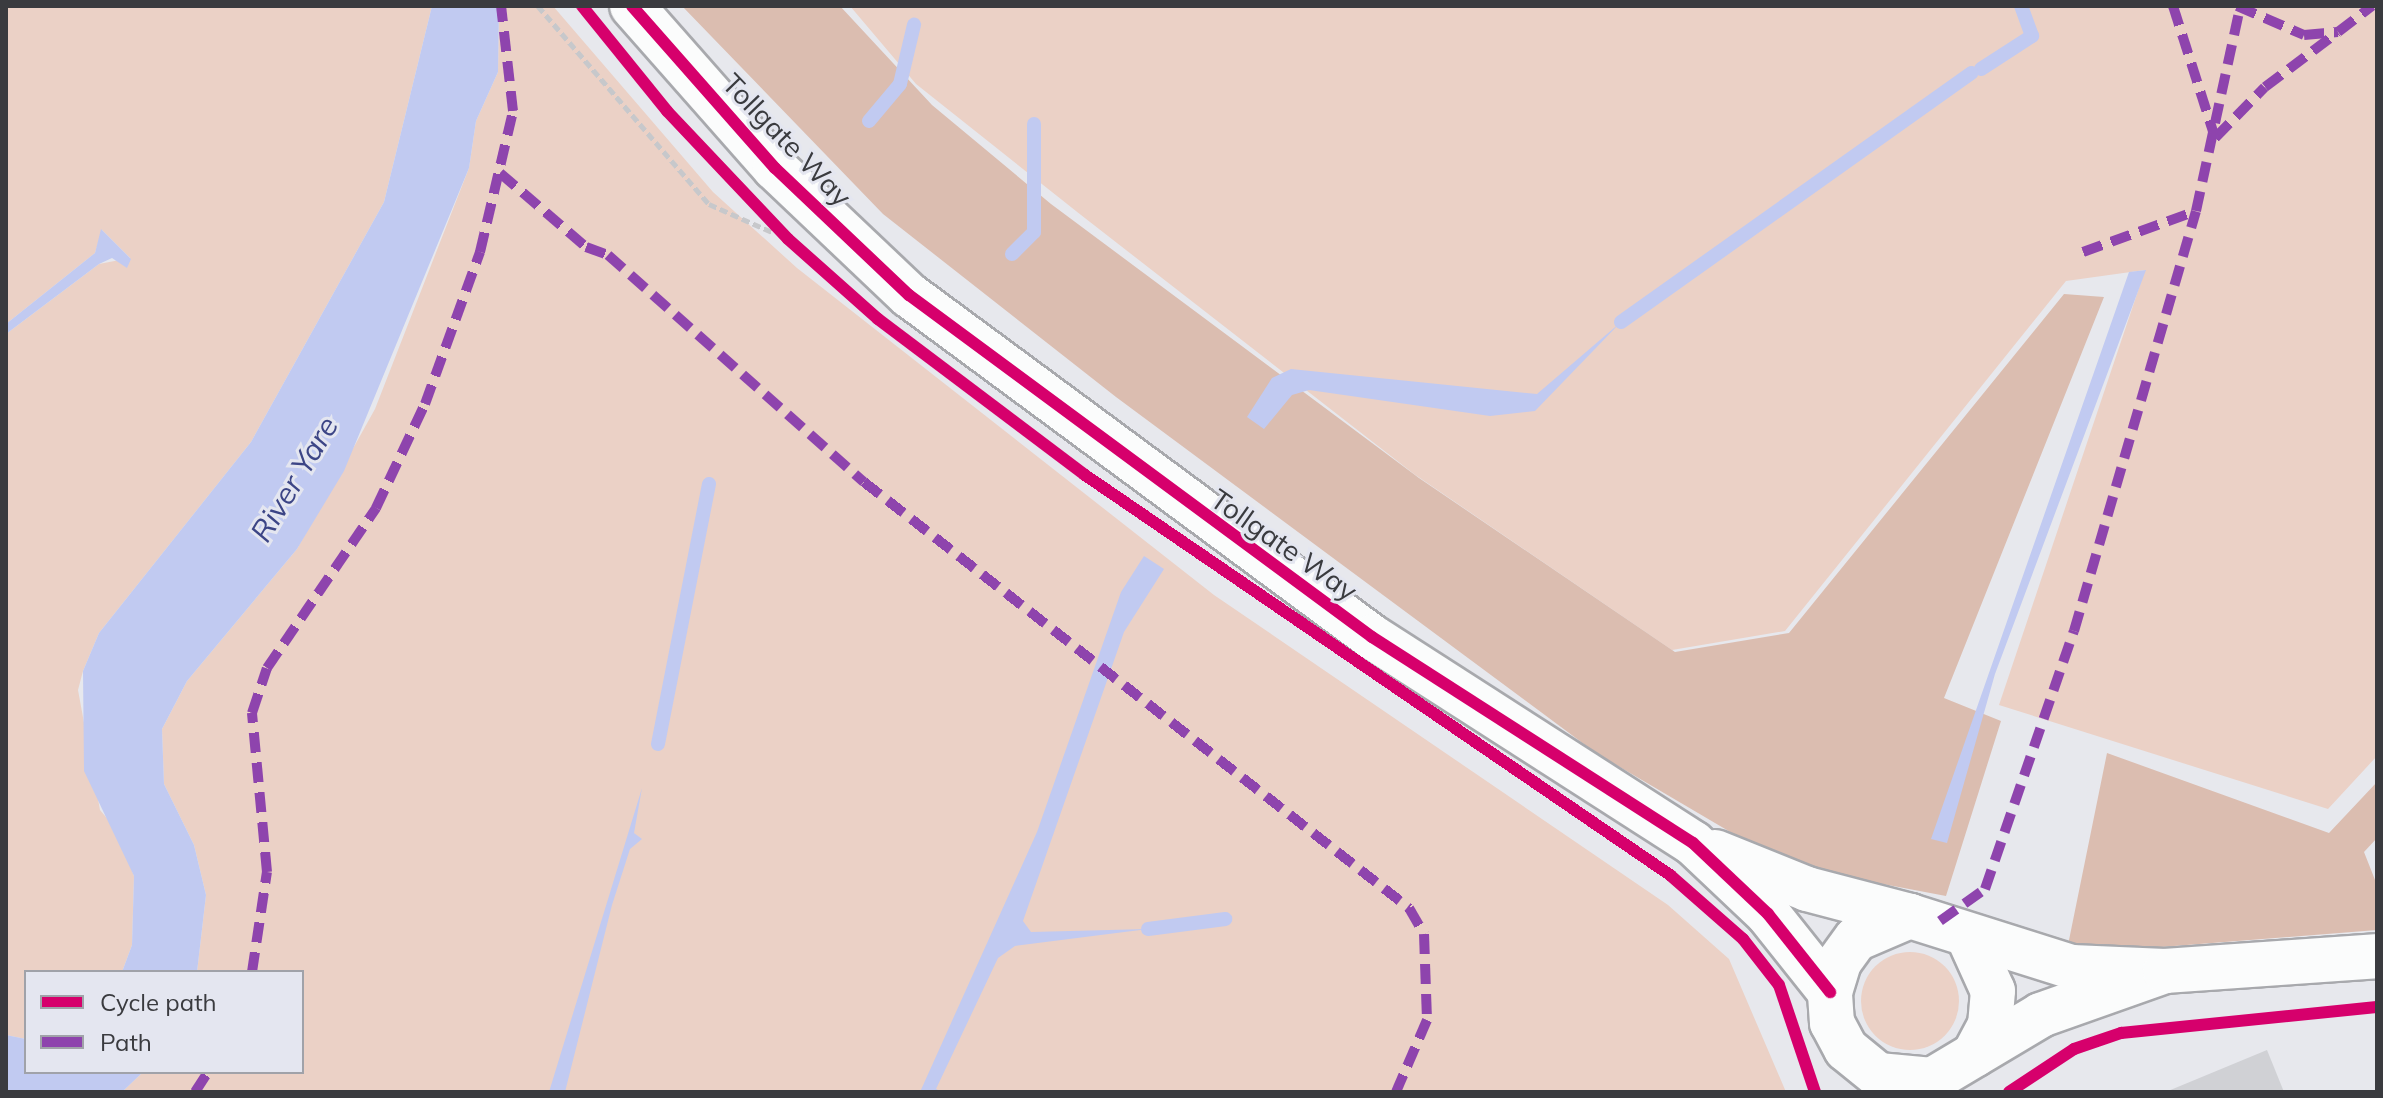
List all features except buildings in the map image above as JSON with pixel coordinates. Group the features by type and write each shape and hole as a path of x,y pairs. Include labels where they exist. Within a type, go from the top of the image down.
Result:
{"street":[{"name":"Tollgate Way","path":"632,6 775,168 909,295 1021,384 1372,637 1693,843 1807,889 1910,916"},
{"name":"Tollgate Way","path":"1693,843 1768,914 1830,992"},
{"path":"1856,1092 1846,1049 1832,1023 1830,992 1856,939 1910,916 2072,967 2165,971 2377,956"},
{"path":"1960,1072 1990,1025 1993,991 1968,936"},
{"path":"1846,1049 1878,1075 1906,1083 1960,1072 2041,1015 2165,971"}],"path":[{"path":"538,6 709,204 788,239"}],"shaded area":[{"path":"6,6 432,6 384,202 251,442 99,633 83,671 78,690 100,810 116,829 134,876 132,945 123,970 24,970 24,1039 6,1035 6,334 99,264 130,258 102,230 95,253 6,324"},
{"path":"499,6 553,6 713,192 797,268 1214,595 1668,905 1729,959 1786,1092 122,1092 141,1074 304,1074 304,970 197,970 206,895 194,845 164,784 162,729 187,681 297,549 375,409 469,168 476,121 498,72"},
{"path":"682,6 840,6 932,105 1051,204 1419,478 1675,652 1789,633 2064,294 2104,297 1944,698 2001,721 1946,896 1830,874 1749,843 1596,753 1116,397 883,214"},
{"path":"850,6 2377,6 2377,756 2328,809 1999,705 2145,270 2066,281 1785,631 1672,650 1414,474 1081,215 916,84"},
{"path":"2107,753 2329,833 2377,782 2377,838 2364,852 2377,885 2377,930 2136,949 2068,945"},
{"path":"1910,952 1929,955 1945,966 1956,982 1959,1001 1956,1020 1945,1036 1929,1047 1910,1050 1891,1047 1875,1036 1864,1020 1861,1001 1864,982 1875,966 1891,955"}],"water":[{"name":"River Yare","path":"432,6 499,6 498,72 476,121 469,168 344,471 297,549 187,681 162,729 164,784 194,845 206,895 197,970 123,970 132,945 134,876 84,771 83,671 99,633 251,442 384,202"},
{"path":"101,229 131,259 127,268 112,258 99,264 6,334 6,324 95,253"},
{"path":"2146,270 1995,674 1947,843 1931,839 2129,272"},
{"path":"1621,322 1535,411 1490,416 1309,390 1292,395 1264,429 1247,417 1272,378 1291,369 1537,394"},
{"path":"1144,556 1164,569 1124,632 1023,921 1031,932 1148,929 1015,946 998,958 936,1089 942,1092 920,1092 1037,832 1121,592"},
{"path":"642,788 634,833 642,839 630,849 612,905 565,1092 549,1092"},
{"path":"6,1035 24,1039 24,1074 141,1074 122,1092 6,1092"}],"waterway":[{"path":"1981,69 2032,36 2021,6"},
{"path":"869,121 900,84 914,25"},
{"path":"1621,322 1971,73"},
{"path":"1012,254 1034,232 1034,124"},
{"path":"658,744 709,484"},
{"path":"1148,929 1225,919"}],"marked path":[{"path":"252,970 267,872 252,713 267,668 376,508 425,404 480,252 513,111 501,6"},
{"path":"2173,6 2215,138 2265,87 2338,32"},
{"path":"2237,6 2304,35 2338,32 2372,6"},
{"path":"1940,921 1985,889 2074,631 2196,211 2240,8"},
{"path":"500,173 586,247 608,255 864,482 1409,908 1424,934 1427,1020 1396,1092"},
{"path":"2083,252 2196,211"},
{"path":"195,1092 207,1074"}],"cycle path":[{"path":"582,6 667,111 788,239 878,319 1085,475 1670,875 1743,939 1779,985 1815,1092"},
{"path":"632,6 775,168 909,295 1372,637 1693,843 1768,914 1830,992"},
{"path":"2009,1092 2074,1049 2121,1033 2377,1007"}]}
